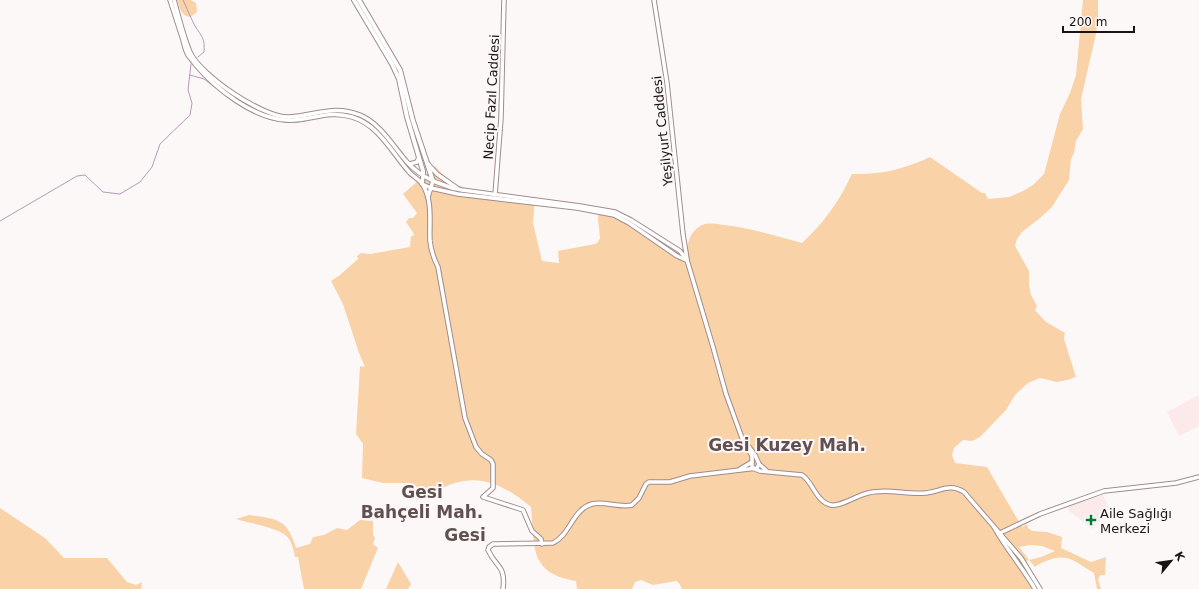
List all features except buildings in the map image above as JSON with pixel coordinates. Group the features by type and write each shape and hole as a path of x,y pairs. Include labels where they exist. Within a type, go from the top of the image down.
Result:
{"main road":[{"path":"354,0 392,64 399,79 407,117 423,171 422,176"},
{"path":"359,0 400,70 413,121 433,181"}],"street":[{"path":"170,0 188,56 206,77 229,95 253,110 279,120 296,120 328,114 344,115 359,120 376,131 411,174 422,184 431,188 458,194 577,208 614,215 629,223 677,256 687,260"},
{"path":"174,0 190,53 201,67 243,100 255,107 273,114 288,117 328,110 345,111 361,116 378,127 408,163 422,176 433,181 462,190 614,212 631,220 680,251 687,260"},
{"name":"Necip Fazıl Caddesi","path":"495,195 501,118 505,19 504,0"},
{"name":"Yeşilyurt Caddesi","path":"654,0 667,83 687,260 726,394 745,444"},
{"path":"408,163 414,164 418,160 419,156"},
{"path":"425,158 437,174 455,187 462,190"},
{"path":"422,176 422,184 428,197 432,255 438,268 464,418 476,447 482,454 491,460 493,464 493,488 483,497 523,510 532,531 541,539 542,544"},
{"path":"428,197 433,181"},
{"path":"745,444 752,456 752,467 760,471 802,475 807,479 820,499 830,505 842,503 869,492 887,491 927,493 948,487 958,488 964,492 991,521 1021,558 1040,589"},
{"path":"745,444 755,454 763,469 770,471"},
{"path":"738,470 752,462 756,461 759,464"},
{"path":"503,589 505,579 502,568 488,549 496,543 553,543 560,538 583,508 602,503 632,505 639,498 646,484 649,482 670,482 690,476 756,469 758,468 759,464"},
{"path":"1000,533 1040,514 1104,491 1176,483 1199,477"},
{"path":"991,521 999,537 1035,589"}],"shaded area":[{"path":"177,0 191,0 196,3 196,13 190,17 185,15 181,11"},
{"path":"1083,0 1098,0 1096,34 1081,99 1083,129 1076,141 1074,153 1071,159 1069,180 1052,207 1022,232 1017,239 1015,246 1029,271 1031,295 1037,306 1035,310 1046,322 1065,333 1064,339 1076,377 1057,382 1040,378 1028,383 1015,395 1006,410 980,437 972,441 963,440 954,448 952,455 955,463 987,467 1022,527 1027,524 1028,528 1032,531 1047,532 1062,537 1061,548 1091,562 1106,557 1105,575 1101,575 1098,579 1101,589 1097,589 1094,573 1066,558 1054,558 1035,567 1029,560 1018,565 1032,589 682,589 676,581 653,585 641,580 635,582 632,589 577,589 576,581 560,577 549,572 542,564 537,556 534,545 531,507 507,490 484,481 472,480 447,486 433,493 407,483 383,483 362,478 363,444 356,434 360,366 365,367 343,304 331,281 358,259 357,256 361,253 370,254 410,247 411,236 414,234 406,222 409,218 413,218 417,213 403,194 435,166 453,183 470,189 535,198 533,223 542,261 559,263 558,251 595,244 598,242 600,238 598,219 599,207 611,210 633,220 687,253 691,235 697,228 705,224 717,224 744,228 802,243 831,211 852,174 882,172 902,168 930,157 982,193 985,193 988,199 1009,197 1033,185 1044,174 1060,114 1070,93 1076,75","holes":["1030,545 1042,546 1055,551 1029,560 1019,547"]},
{"path":"1199,395 1199,426 1179,436 1167,412"},
{"name":"Aile Sağlığı Merkezi","path":"1103,495 1110,511 1092,529 1068,510 1069,506"},
{"path":"0,508 45,538 64,558 107,558 127,582 136,585 142,582 141,589 0,589"},
{"path":"249,515 274,519 285,525 293,538 296,548 310,544 313,537 324,535 337,528 347,530 360,520 373,521 373,534 375,538 373,544 378,548 361,589 304,589 298,557 295,557 289,539 285,535 273,529 236,519"},
{"path":"398,562 411,584 408,589 386,589"}],"waterway":[{"path":"183,0 203,41 204,52 198,57"},
{"path":"0,221 77,176 85,175 103,192 120,194 140,182 152,167 160,144 190,115 192,103 188,90 191,64"},
{"path":"190,75 204,79 220,91"},
{"path":"237,103 248,110"},
{"path":"254,113 267,119 281,122 302,122 309,120"}],"place":[{"name":"Aile Sağlığı Merkezi","path":"1091,520"}],"district":[{"name":"Gesi Kuzey Mah.","path":"787,445"},
{"name":"Gesi Bahçeli Mah.","path":"422,502"},
{"name":"Gesi","path":"465,535"}]}
